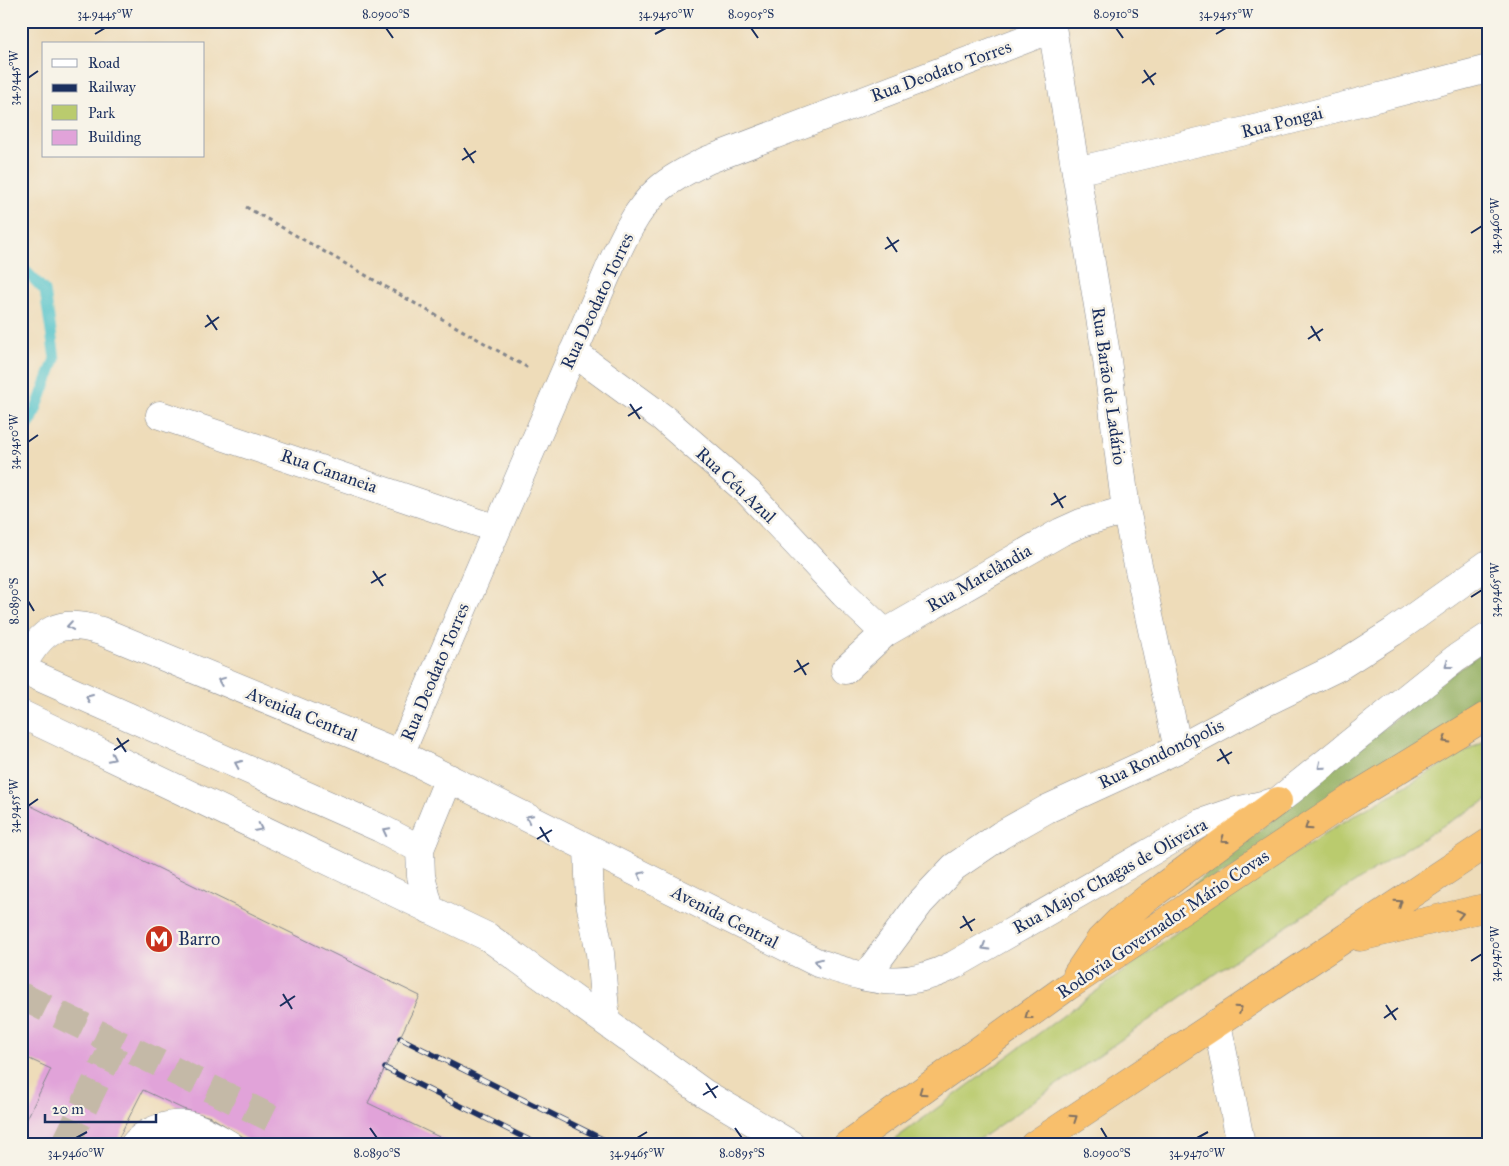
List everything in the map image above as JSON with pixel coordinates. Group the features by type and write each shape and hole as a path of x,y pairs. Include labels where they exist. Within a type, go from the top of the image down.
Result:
{"highway":[{"name":"Rodovia Governador Mário Covas","path":"847,1145 1067,987 1350,799 1488,715"},
{"path":"1067,987 1100,940 1119,921 1278,801"},
{"path":"1034,1145 1488,844"},
{"path":"1344,940 1488,907"}],"street":[{"name":"Rua Barão de Ladário","path":"1051,25 1107,360 1126,510 1178,749"},
{"name":"Rua Deodato Torres","path":"400,754 622,241 656,191 675,176 708,160 1051,25"},
{"name":"Rua Pongai","path":"1076,171 1271,126 1488,69"},
{"name":"Rua Céu Azul","path":"573,352 663,418 749,493 844,594 885,634"},
{"name":"Rua Cananeia","path":"160,415 497,529"},
{"name":"Rua Matelândia","path":"845,670 885,634 1061,532 1081,523 1126,510"},
{"name":"Rua Rondonópolis","path":"865,977 920,903 954,867 1000,834 1047,809 1178,749 1258,706 1338,667 1393,632 1488,564"},
{"name":"Avenida Central","path":"420,849 380,828 21,668 33,647 45,634 70,625 80,625 102,631 400,754 818,963 865,977"},
{"name":"Rua Major Chagas de Oliveira","path":"865,977 888,981 911,981 932,976 1201,823 1236,811 1278,801 1455,659 1488,637"},
{"path":"21,714 488,937 704,1093 792,1145"},
{"path":"430,910 421,876 420,849 449,778"},
{"path":"588,848 590,902 600,953 606,1021"},
{"path":"1217,1023 1241,1145"},
{"path":"134,1145 156,1129 176,1125 194,1126 230,1145"}],"path":[{"path":"246,207 558,386"}],"green space":[{"path":"1488,648 1488,708 1154,917 1430,690"},
{"path":"1488,738 1488,800 1444,825 1236,959 971,1145 887,1145 1185,926 1338,825"}],"building":[{"path":"21,801 420,996 368,1103 456,1145 256,1145 211,1117 183,1109 143,1090 115,1145 21,1145 21,1131 51,1069 21,1055"}],"waterway":[{"path":"21,266 45,291 55,359 32,420 21,435"}],"tunnel":[{"path":"21,996 271,1118"},
{"path":"65,1145 116,1041"}],"railway":[{"path":"400,1038 614,1145"},
{"path":"385,1068 539,1145"}],"place":[{"name":"Barro","path":"159,939"}]}
